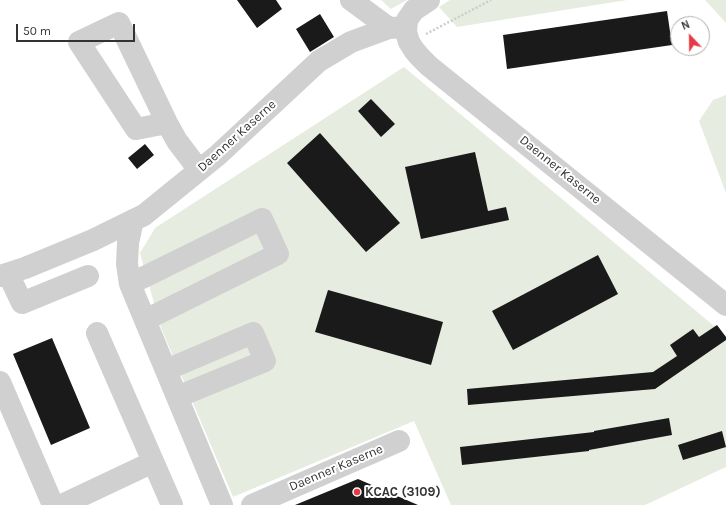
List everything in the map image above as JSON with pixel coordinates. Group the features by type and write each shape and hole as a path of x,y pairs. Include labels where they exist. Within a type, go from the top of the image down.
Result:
{"street":[{"path":"352,0 407,30 407,20 414,10 430,0"},
{"path":"167,123 136,128 79,42 119,23 167,123 199,170"},
{"name":"Daenner Kaserne","path":"5,275 93,240 144,215 218,154 319,61 351,42 407,30 406,32 409,42 414,50 429,66 726,305"},
{"path":"130,284 262,219 278,254 145,320"},
{"path":"133,220 128,243 127,264 130,284 222,505"},
{"path":"5,275 13,284 22,302 88,276"},
{"path":"97,333 172,505"},
{"path":"166,370 253,333 265,361 177,397"},
{"path":"0,382 53,505"},
{"name":"Daenner Kaserne","path":"252,505 399,441"},
{"path":"62,505 153,462"}],"path":[{"path":"407,30 491,0"}],"shaded area":[{"path":"381,0 407,0 391,9"},
{"path":"450,0 627,0 457,27 439,7"},
{"path":"705,0 726,0 726,23"},
{"path":"404,67 726,336 726,467 645,505 451,505 414,421 233,497 161,328 140,253 155,228"},
{"path":"726,95 726,193 699,121 713,100"}],"building":[{"path":"237,0 276,0 282,9 257,28"},
{"path":"667,11 670,31 670,45 507,69 503,35"},
{"path":"320,14 334,37 310,52 296,29"},
{"path":"371,99 395,124 381,137 358,111"},
{"path":"320,133 400,223 366,252 287,163"},
{"path":"145,144 154,155 137,169 128,158"},
{"path":"475,152 488,211 506,207 509,220 421,239 405,167"},
{"path":"598,255 618,294 513,350 492,311"},
{"path":"328,290 443,322 431,365 315,332"},
{"path":"717,325 726,337 726,340 655,389 468,405 467,389 653,372 677,356 670,345 693,329 699,337"},
{"path":"52,338 90,428 51,445 13,354"},
{"path":"669,418 672,435 589,451 462,465 460,447 594,432"},
{"path":"722,431 726,447 683,460 678,445"},
{"name":"KCAC (3109)","path":"358,479 418,505 295,505"}],"place":[{"name":"KCAC (3109)","path":"357,492"}]}
